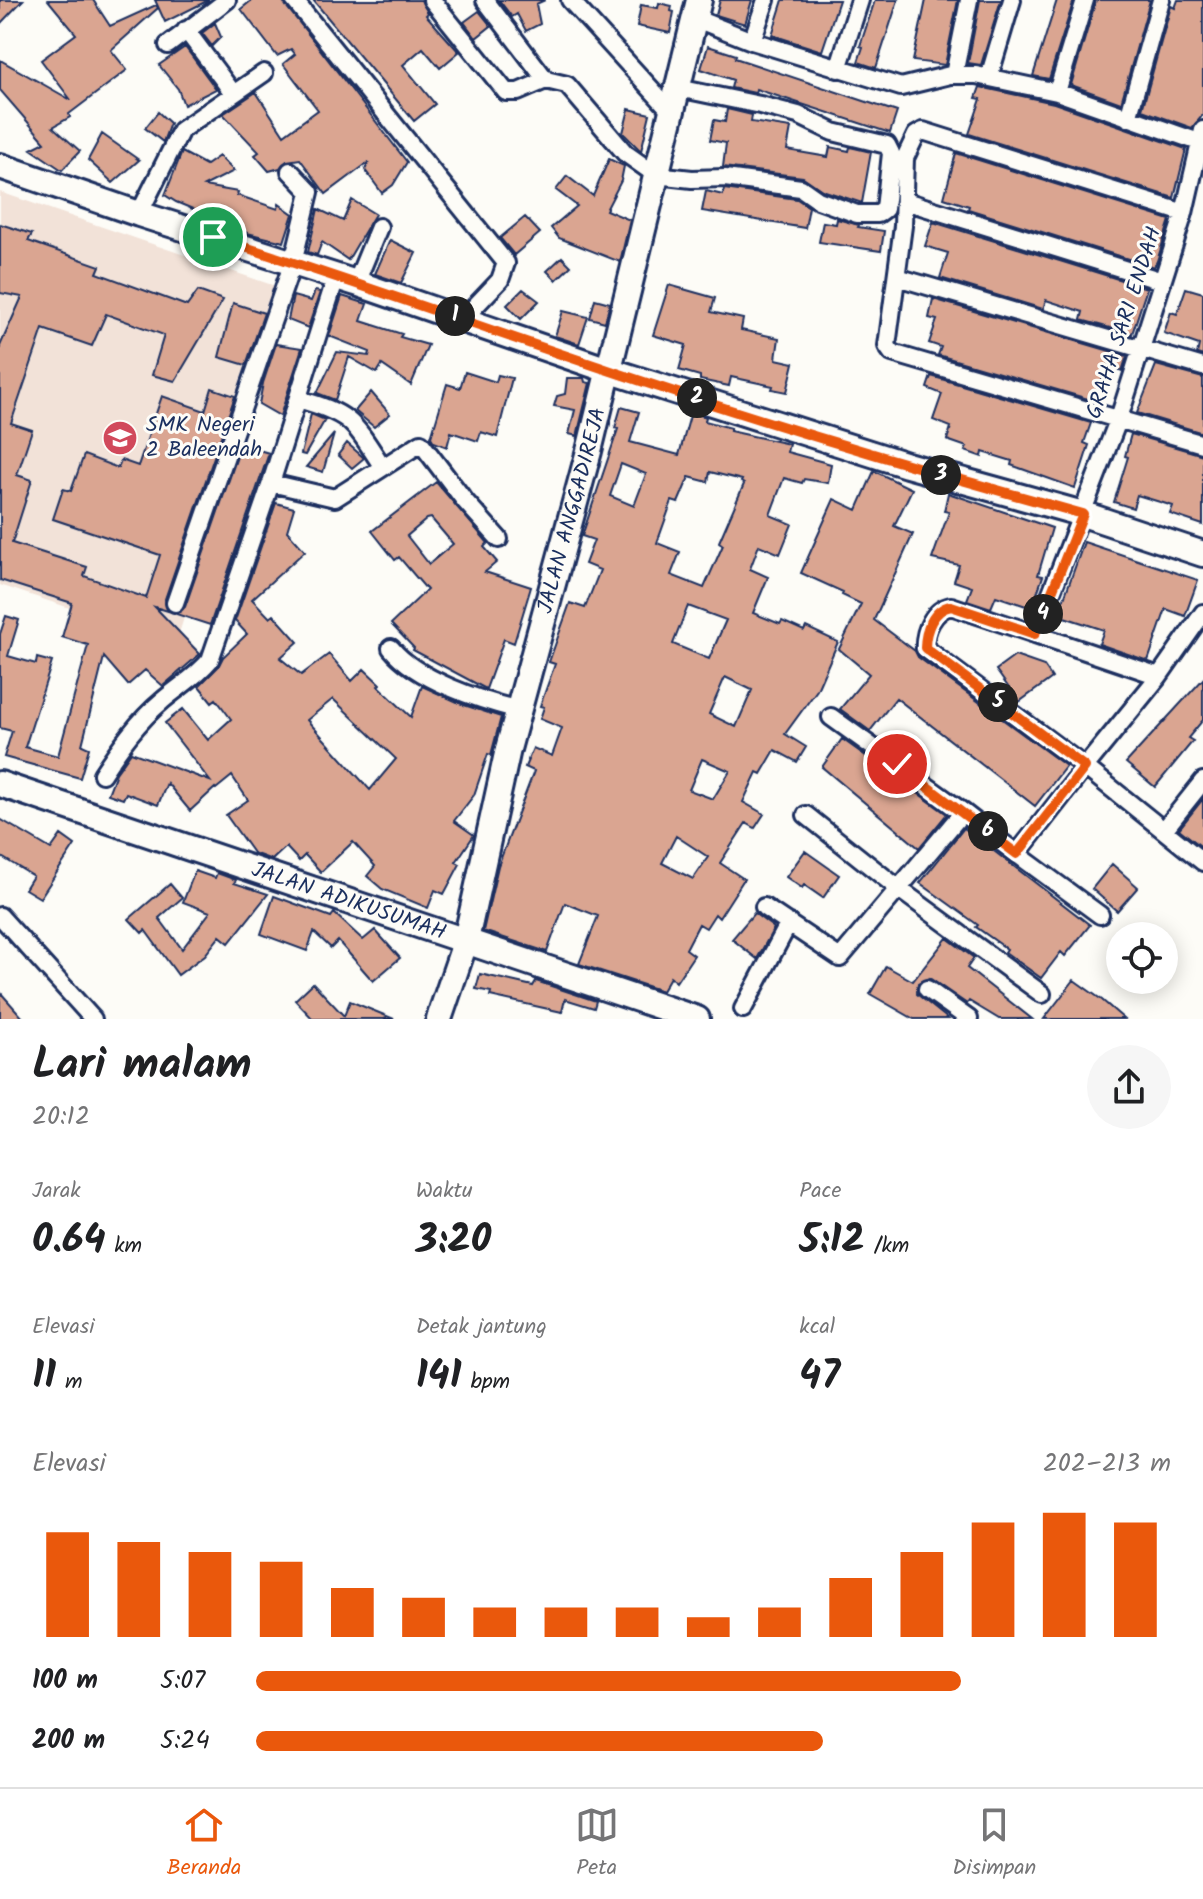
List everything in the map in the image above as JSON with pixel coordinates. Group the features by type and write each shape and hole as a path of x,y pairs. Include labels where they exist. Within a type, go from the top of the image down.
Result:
{"main road":[{"name":"JALAN ANGGADIREJA","path":"439,1019 466,940 519,710 589,451 696,9"},
{"path":"0,166 608,370 916,468 1083,514 1203,554"},
{"name":"JALAN ADIKUSUMAH","path":"0,784 697,1019"}],"street":[{"path":"294,0 506,263 500,280 463,319"},
{"path":"432,0 506,92 518,92 551,81 567,85 625,153 656,175 692,179 725,178 801,188 818,200 857,214 878,214 885,209 891,153 887,145 833,132 798,115 678,88"},
{"path":"485,0 551,81"},
{"path":"570,0 672,112"},
{"path":"752,41 766,0"},
{"path":"838,69 860,0"},
{"path":"954,75 969,0"},
{"path":"989,77 1012,0"},
{"path":"1057,92 1085,0"},
{"path":"1128,118 1161,0"},
{"path":"168,45 221,5"},
{"path":"696,9 752,41 901,87 954,75 989,77 1057,92 1128,118 1201,136"},
{"path":"186,30 233,93"},
{"path":"139,214 181,130 264,73"},
{"path":"1184,213 923,131 916,135 905,158 905,201 887,346 892,353 1203,444"},
{"name":"GRAHA SARI ENDAH","path":"1035,634 1119,418 1184,213 1201,136"},
{"path":"175,603 293,262 310,192 290,171"},
{"path":"905,201 1162,281"},
{"path":"102,774 118,749 159,704 200,673 210,660 298,399 346,280 379,227"},
{"path":"897,277 1203,367"},
{"path":"298,399 332,409 349,419 382,466"},
{"path":"271,483 335,498 419,443 423,444 465,501 499,539"},
{"path":"1159,676 951,606 937,614 926,629 925,648 1085,767 1203,862"},
{"path":"1017,854 1159,676 1203,613"},
{"path":"391,648 402,661 422,675 519,710"},
{"path":"831,717 1100,915"},
{"path":"1164,830 1203,781"},
{"path":"764,907 840,958 963,812"},
{"path":"806,815 899,889 1042,994"},
{"path":"0,916 93,1019"},
{"path":"743,1009 789,923"},
{"path":"927,989 969,1019"}],"shaded area":[{"name":"SMK Negeri 2 Baleendah","path":"0,192 287,290 176,643 0,585"}],"building":[{"path":"0,0 23,0 0,24"},
{"path":"48,0 93,0 110,26 156,5 158,8 111,50 127,70 69,114 70,117 53,127 80,151 62,170 31,149 45,142 0,90 0,60 71,100 41,60 76,34"},
{"path":"155,0 209,0 165,22"},
{"path":"252,0 282,0 407,162 393,185 382,193 365,170 369,162 326,194 300,159 287,161 280,168 269,171 255,155 259,152 223,114 256,92 284,135 318,110 283,64 295,54 291,49 277,56 241,9"},
{"path":"313,0 421,0 428,13 426,15 459,52 440,68 423,48 403,65 435,104 414,121"},
{"path":"499,0 545,0 536,4 540,24 526,31 517,14 512,17"},
{"path":"720,0 752,0 745,24 716,15"},
{"path":"783,0 839,0 822,51 772,35"},
{"path":"875,0 898,0 876,68 858,62"},
{"path":"926,0 958,0 945,65 913,61"},
{"path":"980,0 1001,0 981,65 968,63"},
{"path":"1057,0 1074,0 1049,79 1033,76"},
{"path":"1096,0 1150,0 1121,103 1071,85"},
{"path":"1178,0 1203,0 1203,115 1192,128 1142,110 1171,6 1175,8"},
{"path":"659,3 672,6 671,11 674,12 670,33 637,26 641,5 658,8"},
{"path":"479,11 491,26 476,38 464,22"},
{"path":"215,23 221,37 212,46 202,33"},
{"path":"708,46 736,55 735,58 897,112 890,133 756,89 755,93 731,88 733,80 701,69"},
{"path":"185,47 216,89 184,105 178,89 159,65"},
{"path":"980,87 1054,103 1186,149 1174,198 969,134 981,99 976,98"},
{"path":"629,109 650,114 641,151 623,133"},
{"path":"727,109 752,115 751,122 791,128 787,150 828,157 830,147 849,151 850,147 871,152 862,203 822,190 803,177 723,167 726,143 710,140 714,120 725,122"},
{"path":"158,112 170,123 163,142 145,128"},
{"path":"102,134 139,160 113,183 88,160"},
{"path":"182,152 206,165 219,156 234,171 204,186 238,192 237,195 278,209 279,204 293,214 284,242 247,233 228,218 226,223 165,195"},
{"path":"956,153 1170,220 1154,267 968,209 969,206 944,198"},
{"path":"609,159 624,166 621,181 606,210 630,220 620,262 559,238 551,228 577,206 556,190 567,176 593,196"},
{"path":"724,189 797,199 809,207 805,228 702,211 706,191 723,195"},
{"path":"352,200 375,214 348,260 322,242 317,255 308,252 318,209 343,221"},
{"path":"525,217 540,233 514,255 500,238"},
{"path":"837,219 858,227 884,231 881,251 819,242 823,222 836,224"},
{"path":"933,222 1147,288 1132,334 1081,320 1083,312 1046,300 1043,309 940,278 948,253 925,246"},
{"path":"0,224 32,234 28,241 100,266 97,273 187,306 198,291 223,300 175,381 152,375 164,335 106,314 92,346 43,329 11,423 32,430 17,475 32,480 12,543 87,567 84,576 146,598 160,555 53,519 63,489 71,491 84,455 118,468 121,460 138,466 162,396 205,411 212,388 235,396 165,599 168,611 155,607 200,654 163,686 145,670 128,685 104,657 82,745 89,748 80,778 4,757 12,731 0,728 0,634 6,616 19,620 8,656 36,664 37,658 52,662 25,747 58,756 88,645 62,637 72,603 0,580 0,346 22,297 0,293"},
{"path":"390,240 416,253 401,283 375,274"},
{"path":"562,257 571,266 556,280 547,271"},
{"path":"669,285 715,298 711,312 743,319 741,330 779,338 776,359 794,363 787,392 731,377 729,386 700,380 700,376 679,370 686,345 653,335"},
{"path":"1186,288 1203,293 1203,356 1197,354 1199,345 1164,333 1171,312 1177,314"},
{"path":"523,289 539,301 521,319 507,305"},
{"path":"315,291 320,292 308,328 288,320 293,296 311,301"},
{"path":"342,296 367,304 361,321 428,345 411,385 382,365 377,373 349,357 335,400 317,393 337,352 369,356 370,352 329,336"},
{"path":"595,299 610,303 605,322 590,318"},
{"path":"933,299 1127,356 1122,371 1107,365 1095,401 938,355 941,347 929,343 937,320 929,318"},
{"path":"233,303 264,313 246,365 219,357"},
{"path":"563,311 588,317 579,344 555,336"},
{"path":"276,344 302,348 280,416 259,404"},
{"path":"1156,365 1203,378 1203,433 1137,413"},
{"path":"465,372 496,382 498,375 512,378 497,437 481,432 478,441 451,432 447,447 434,442 431,437 447,384 460,388"},
{"path":"931,376 1091,423 1084,443 1089,445 1075,488 1011,465 1012,461 983,452 982,457 965,451 967,447 947,440 951,427 933,420 942,394 927,388"},
{"path":"567,378 584,378 585,382 590,383 577,436 569,434 575,410 554,406 557,396 565,394"},
{"path":"371,392 390,414 374,427 355,411"},
{"path":"621,407 639,412 630,442 679,455 691,412 706,417 705,421 731,428 730,431 789,444 787,452 831,464 828,483 804,479 802,483 784,478 770,515 792,524 780,554 759,545 750,569 768,577 753,613 804,631 806,627 838,642 817,690 785,734 806,747 797,762 775,750 761,774 757,772 743,802 764,814 755,828 746,823 720,863 744,879 719,918 715,914 706,928 699,924 686,949 694,955 676,982 670,977 662,991 579,964 598,916 565,903 547,952 483,931 498,866 534,771 525,767 533,748 552,756 562,728 540,719 544,707 540,706 555,664 549,662 570,603 585,608 600,570 585,564 594,540 582,536 618,429 615,428","holes":["621,464 646,474 634,506 610,496","710,472 742,480 744,484 719,542 723,545 704,588 671,575 680,552 657,543 672,501 678,503 689,477 708,482","688,606 726,620 709,659 673,644","725,677 752,690 736,727 709,714","702,759 730,771 713,799 689,790","676,836 708,857 693,879 662,863"]},
{"path":"311,414 325,420 305,455 301,454"},
{"path":"334,434 323,472 306,467"},
{"path":"1131,434 1203,455 1203,525 1170,514 1173,506 1137,495 1133,508 1114,502 1128,457 1125,456"},
{"path":"347,443 364,458 352,468 338,455"},
{"path":"241,445 269,453 210,625 176,614 185,607"},
{"path":"874,471 912,489 894,526 913,534 874,620 915,651 918,657 1066,766 1035,806 896,698 870,731 840,709 869,674 839,649 861,604 801,573 834,499 857,510"},
{"path":"436,482 488,543 484,547 497,562 485,572 531,587 514,643 504,639 486,689 413,650 391,624 427,590 399,557 395,560 372,531","holes":["431,518 453,544 429,564 407,536"]},
{"path":"948,493 1052,528 1038,575 1043,576 1034,602 1031,601 1029,607 996,596 991,608 967,600 972,587 954,581 959,565 932,559 949,512 944,511"},
{"path":"276,503 294,508 287,531 305,551 252,599 270,618 274,615 298,642 280,658 301,675 329,654 352,681 364,669 411,717 422,686 501,717 491,755 488,754 474,795 454,821 474,835 456,862 460,864 444,894 435,890 428,908 382,889 367,876 375,866 353,842 321,872 305,855 299,861 286,847 272,860 253,853 226,815 248,800 232,776 190,811 167,783 158,805 126,793 123,799 108,794 116,773 131,752 210,781 165,723 183,709 208,740 231,719 216,699 212,702 199,686 247,634 235,621","holes":["333,699 396,759 370,790 307,720"]},
{"path":"1084,542 1198,580 1185,616 1166,609 1148,661 1099,644 1104,630 1058,615"},
{"path":"1015,656 1044,666 1052,678 1019,702 996,670"},
{"path":"1203,679 1203,720 1188,738 1193,741 1155,787 1126,763"},
{"path":"842,739 947,814 919,848 822,767"},
{"path":"1203,799 1203,848 1179,829"},
{"path":"0,819 51,849 61,835 75,845 40,898 25,889 33,876 0,856"},
{"path":"964,828 1090,925 1065,956 1061,952 1041,978 1005,952 1007,949 976,927 978,925 920,883"},
{"path":"805,851 839,875 823,898 786,877"},
{"path":"1112,864 1138,887 1117,911 1092,889"},
{"path":"195,871 215,878 217,873 236,880 234,883 268,894 229,943 220,936 205,955 178,975 145,930 142,933 129,919 170,884 182,898 159,918 182,949 210,912 183,902"},
{"path":"274,896 331,917 334,913 363,940 375,930 400,958 373,981 338,941 331,948 314,932 307,951 261,934"},
{"path":"754,913 774,928 757,959 732,939"},
{"path":"947,938 974,958 967,968 1032,1019 999,1019 969,1001 967,1004 929,978 918,983 917,994 948,1019 914,1019 870,994 886,966 913,981"},
{"path":"480,974 533,986 536,981 596,1001 594,1008 565,999 562,1012 490,996 491,992 476,989"},
{"path":"1074,980 1102,1000 1124,1019 1044,1019"},
{"path":"313,983 344,1016 350,1001 394,1019 313,1019 295,1000"},
{"path":"0,992 24,1019 0,1019"}],"place":[{"name":"SMK Negeri 2 Baleendah","path":"120,438"}],"route":[{"path":"213,237 807,434 1083,514 1035,634 951,606 937,614 926,629 925,648 1085,767 1017,854 897,764"}]}
